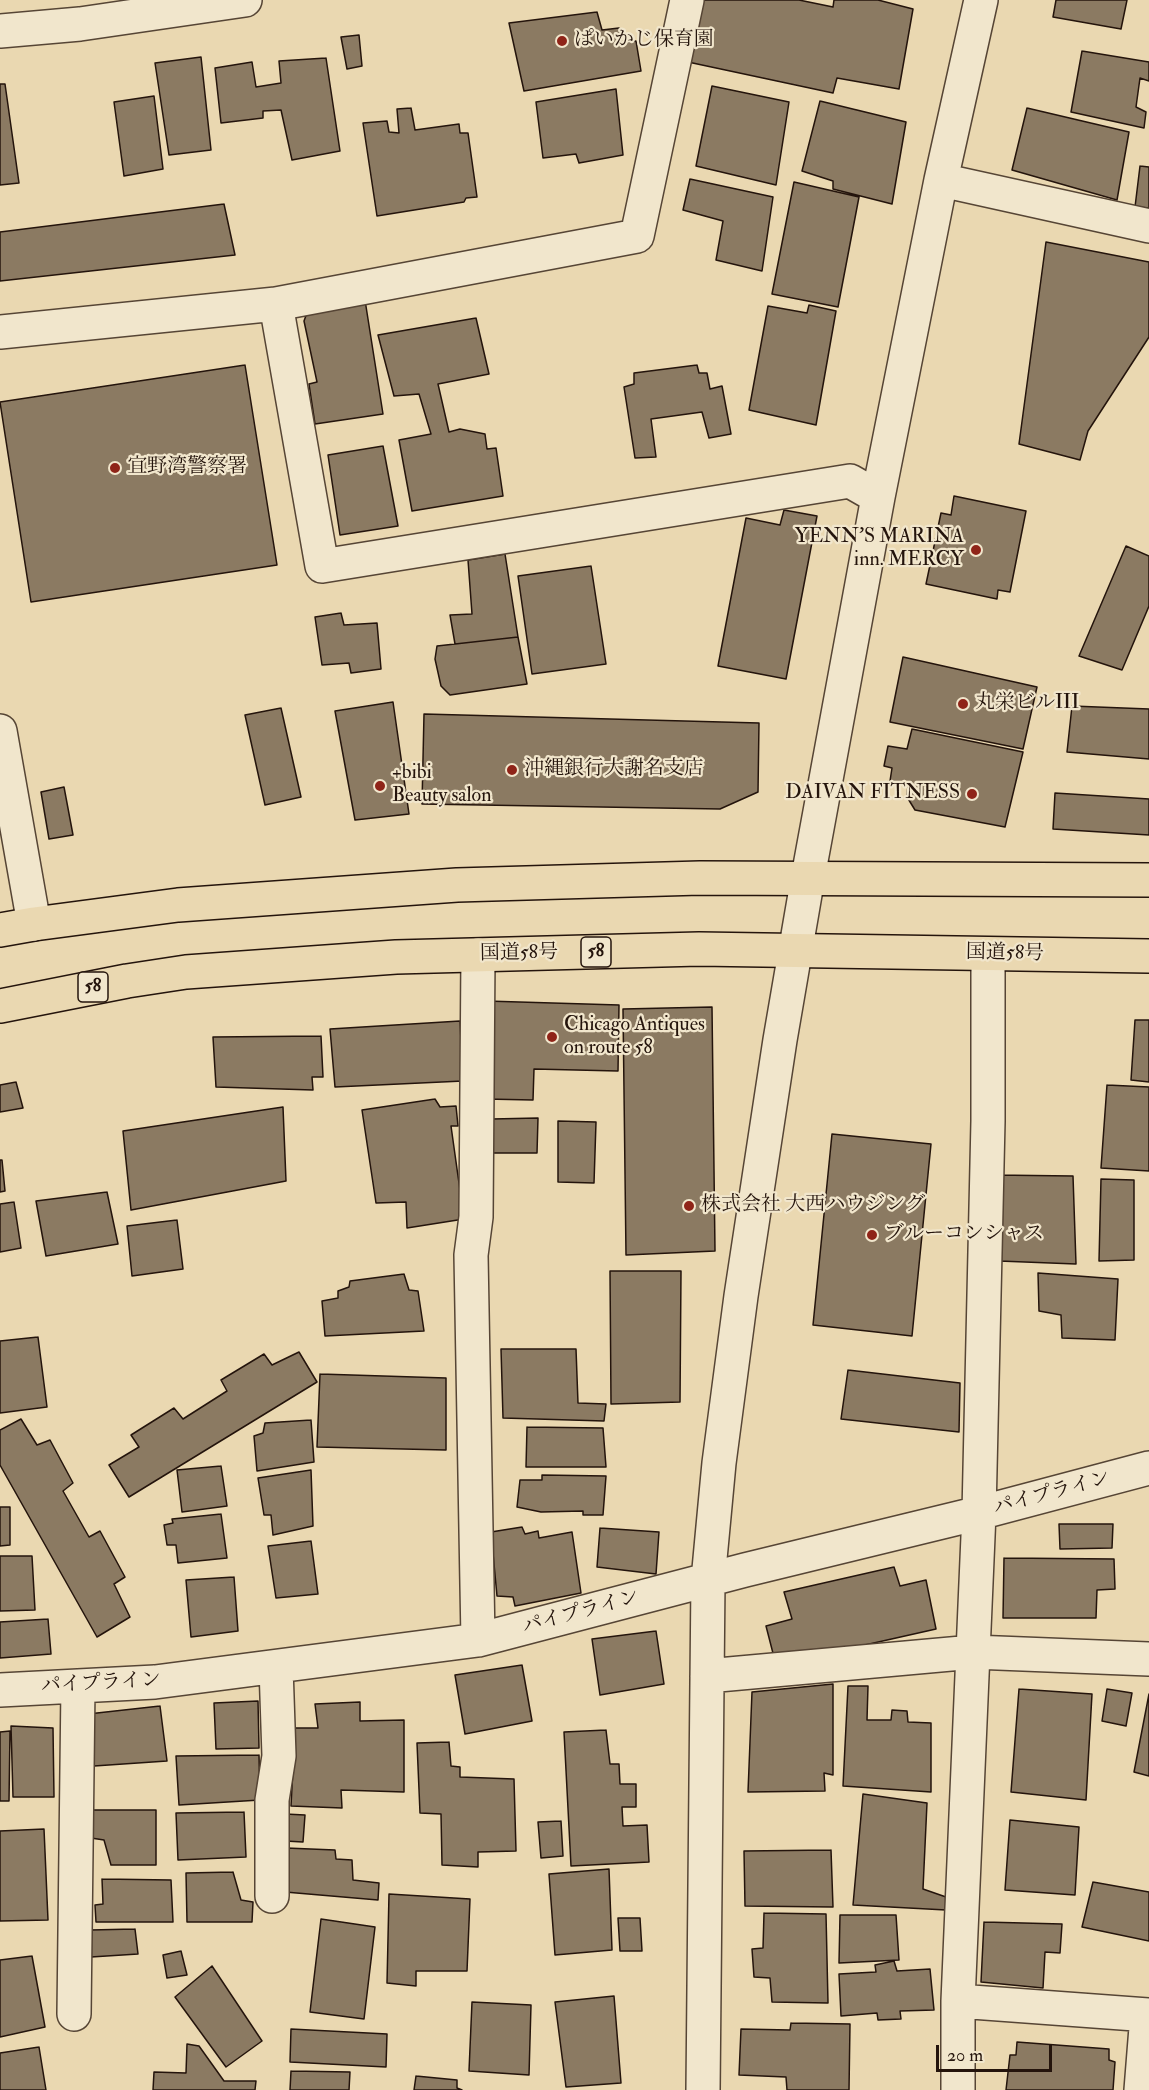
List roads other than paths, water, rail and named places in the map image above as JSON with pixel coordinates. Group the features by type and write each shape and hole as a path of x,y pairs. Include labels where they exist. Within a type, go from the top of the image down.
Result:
{"highway":[{"path":"0,930 230,900 458,885 808,877 1149,880"},
{"name":"国道58号","path":"0,1006 186,972 396,957 699,949 1149,956"}],"street":[{"path":"0,31 80,24 244,0"},
{"path":"0,332 276,304 637,236 687,0"},
{"path":"703,2090 708,1580 719,1463 741,1296 780,1040 878,497 941,180 981,0"},
{"path":"941,180 1149,226"},
{"path":"276,304 322,566 850,481 878,497"},
{"path":"0,731 34,924"},
{"path":"958,2090 958,2001 979,1513 988,1121 988,954"},
{"path":"478,955 476,1217 471,1255 478,1640"},
{"name":"パイプライン","path":"0,1690 155,1682 478,1640 1149,1468"},
{"path":"707,1676 973,1652 1149,1659"},
{"path":"272,1896 272,1800 279,1756 276,1667"},
{"path":"74,2014 78,1686"},
{"path":"958,2001 1148,2015 1141,2090"}],"place":[{"name":"ぱいかじ保育園","path":"562,41"},
{"name":"宜野湾警察署","path":"115,468"},
{"name":"YENN'S MARINA inn. MERCY","path":"976,550"},
{"name":"丸栄ビルIII","path":"963,704"},
{"name":"沖縄銀行大謝名支店","path":"512,770"},
{"name":"+bibi Beauty salon","path":"380,786"},
{"name":"DAIVAN FITNESS","path":"972,794"},
{"name":"Chicago Antiques on route 58","path":"552,1037"},
{"name":"株式会社 大西ハウジング","path":"689,1206"},
{"name":"ブルーコンシャス","path":"872,1235"}]}
